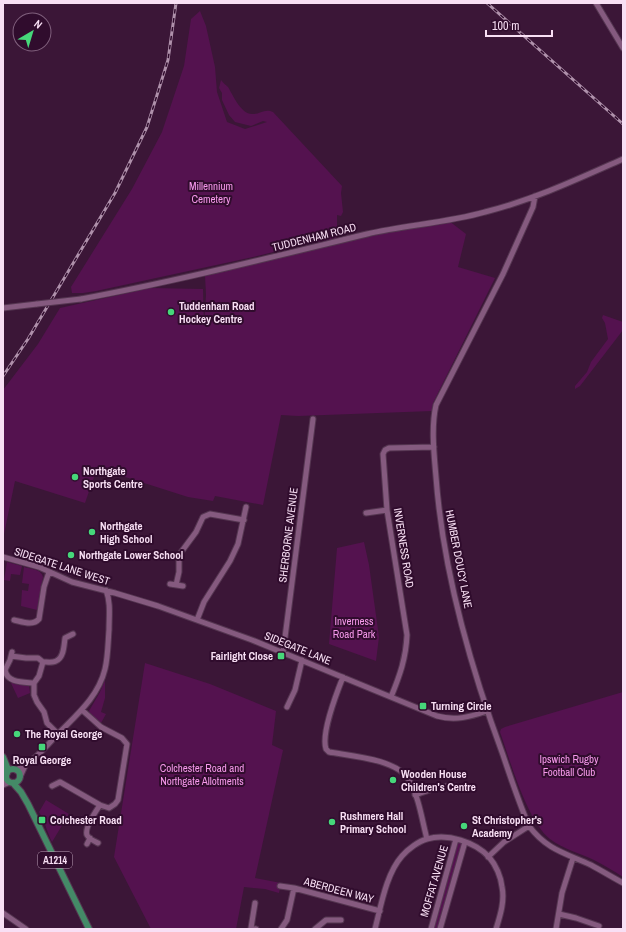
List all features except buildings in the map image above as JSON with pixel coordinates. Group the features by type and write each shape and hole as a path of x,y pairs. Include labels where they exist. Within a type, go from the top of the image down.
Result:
{"main road":[{"path":"4,759 19,773 19,778 16,782 7,781"},
{"path":"4,759 7,781"},
{"path":"7,781 10,770 15,770"},
{"name":"A1214","path":"19,778 21,792 89,929"},
{"name":"A1214","path":"7,781 21,792"}],"street":[{"path":"596,3 623,48"},
{"name":"TUDDENHAM ROAD","path":"3,308 81,299 121,292 396,228 470,216 495,210 535,196 623,159"},
{"name":"HUMBER DOUCY LANE","path":"535,196 534,208 503,274 436,405 434,412 434,447 438,504 453,588 468,647 487,711 529,826 540,839 550,847 602,871 623,883"},
{"name":"SHERBORNE AVENUE","path":"283,653 313,419"},
{"name":"INVERNESS ROAD","path":"392,697 407,651 407,635 387,510 384,477 384,452 389,448 434,447"},
{"path":"197,620 204,602 236,549 241,536 246,507"},
{"path":"366,514 387,510"},
{"path":"183,586 173,584 178,572 179,555 196,532 203,517 210,514 244,520"},
{"name":"SIDEGATE LANE WEST","path":"3,558 32,565 72,582 115,593"},
{"path":"14,620 33,623 39,619 44,587 49,572"},
{"path":"106,590 110,607"},
{"path":"19,778 26,765 82,710 95,693 105,668 110,607 115,593"},
{"name":"SIDEGATE LANE","path":"115,593 197,620 302,660 445,718 465,718 487,711"},
{"path":"34,683 12,680 8,677 5,670 11,654 26,658 38,658 43,662 55,661 59,659 62,654 65,638 61,632"},
{"path":"65,638 73,634"},
{"path":"287,707 295,690 302,660"},
{"path":"43,662 39,676 34,683 34,695 44,712 47,723 58,734"},
{"path":"343,677 333,704 325,740 326,749 329,752 381,762 398,768 409,780 415,795 427,839"},
{"path":"52,786 60,782 100,805 109,808 118,800 127,747 126,742 122,738 101,727 82,710"},
{"path":"15,770 26,765"},
{"path":"415,795 447,785 467,788"},
{"path":"98,843 87,835 87,826 100,805"},
{"path":"488,857 504,842 529,826"},
{"path":"87,844 90,838"},
{"path":"375,929 390,875 395,866 403,855 409,850 427,839 439,838 456,839 475,846 488,857 497,870 503,892 501,912 496,929"},
{"name":"MOFFAT AVENUE","path":"431,929 456,839"},
{"name":"MOFFAT AVENUE","path":"440,929 465,842"},
{"path":"556,929 564,886 574,858"},
{"name":"ABERDEEN WAY","path":"280,886 294,888 380,911"},
{"path":"281,929 287,920 294,888"},
{"path":"255,903 251,928 256,929"},
{"path":"3,913 26,929"},
{"path":"559,914 599,926"},
{"path":"315,929 326,920 340,920"}],"green space":[{"name":"Millennium Cemetery","path":"200,11 206,26 215,67 217,92 227,122 245,129 267,122 263,121 251,126 235,122 229,115 222,100 222,93 219,88 221,80 228,87 241,108 245,111 253,114 265,111 273,112 342,186 341,193 343,212 341,216 337,215 337,239 310,243 96,291 72,293 71,287 132,189 162,132 184,66 191,19"},
{"path":"449,221 466,234 458,267 495,278 433,403 432,411 298,416 281,415 263,505 215,496 213,501 188,497 97,468 85,503 15,481 3,539 3,390 38,344 60,308 150,288 203,289 204,327 206,295 205,275 398,230"},
{"path":"603,315 623,322 623,330 580,386 575,389 575,386 587,372 591,362 608,339 605,323 602,318"},
{"name":"Inverness Road Park","path":"364,542 369,565 379,637 376,661 329,644 337,548"},
{"path":"7,562 22,566 20,575 11,574 10,581 4,580"},
{"path":"24,567 40,572 43,577 37,610 21,606 22,590 28,591 29,584 22,583"},
{"name":"Colchester Road and Northgate Allotments","path":"145,663 210,684 276,711 272,745 283,750 255,878 281,883 279,893 265,889 244,887 236,929 151,929 114,857"},
{"path":"105,680 105,698 101,712 106,714 101,723 90,714 89,711"},
{"path":"10,681 29,685 30,693 18,698"},
{"name":"Ipswich Rugby Football Club","path":"623,692 623,877 594,860 555,842 542,830 534,819 520,789 500,732 501,729 505,727"},
{"path":"46,800 69,814 52,842 39,812"},
{"path":"459,842 462,844 438,929 434,929 457,843"}],"railway":[{"path":"3,376 28,339 115,193 147,127 168,60 176,3"},
{"path":"487,3 623,124"}],"place":[{"name":"Tuddenham Road Hockey Centre","path":"171,312"},
{"name":"Northgate Sports Centre","path":"75,477"},
{"name":"Northgate High School","path":"92,532"},
{"name":"Northgate Lower School","path":"71,555"},
{"name":"Fairlight Close","path":"281,656"},
{"name":"Turning Circle","path":"423,706"},
{"name":"The Royal George","path":"17,734"},
{"name":"Royal George","path":"42,747"},
{"name":"Wooden House Children's Centre","path":"393,780"},
{"name":"Colchester Road","path":"42,820"},
{"name":"Rushmere Hall Primary School","path":"332,822"},
{"name":"St Christopher's Academy","path":"464,826"}]}
